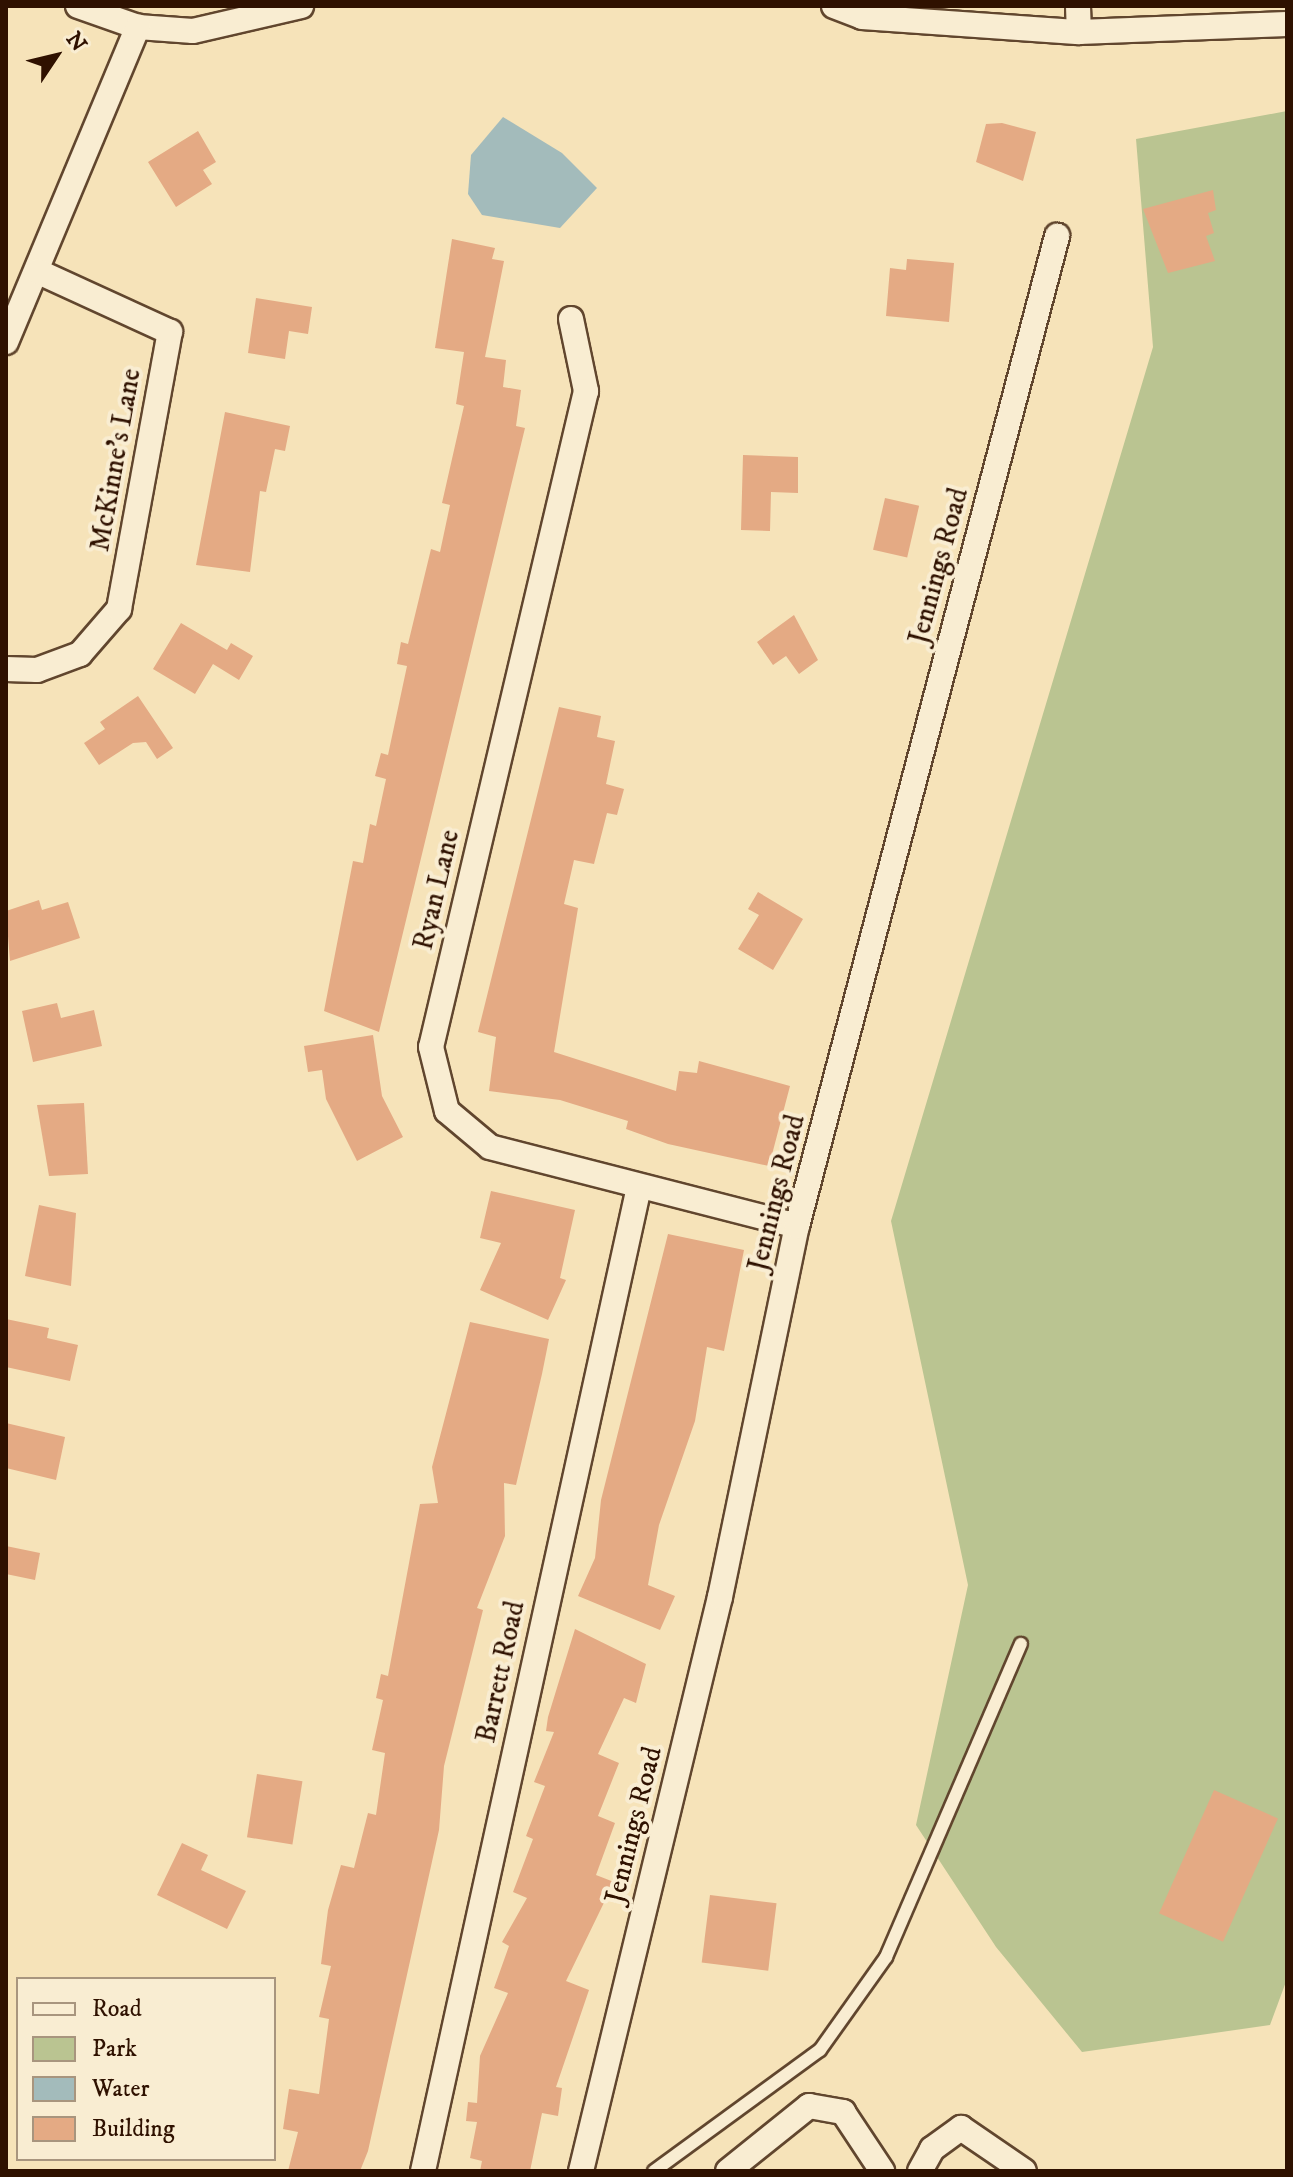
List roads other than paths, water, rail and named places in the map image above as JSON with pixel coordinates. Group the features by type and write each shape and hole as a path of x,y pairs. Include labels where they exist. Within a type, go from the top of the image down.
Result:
{"street":[{"path":"78,6 138,27 193,31 301,6"},
{"path":"834,6 862,17 1079,32 1287,24"},
{"path":"1078,6 1079,32"},
{"path":"6,342 138,27"},
{"name":"Jennings Road","path":"581,2171 720,1597 797,1226 1057,236"},
{"name":"McKinne's Lane","path":"6,669 37,670 80,654 119,609 170,332 37,271"},
{"name":"Ryan Lane","path":"571,319 586,391 431,1047 447,1111 490,1147 797,1226"},
{"name":"Barrett Road","path":"423,2171 639,1187"},
{"path":"728,2171 809,2106 843,2112 882,2171"},
{"path":"920,2171 932,2149 961,2128 1024,2171"}],"lane":[{"path":"654,2171 820,2050 886,1957 1021,1644"}],"water":[{"path":"503,117 562,153 597,188 560,228 482,215 468,194 471,155"}]}
